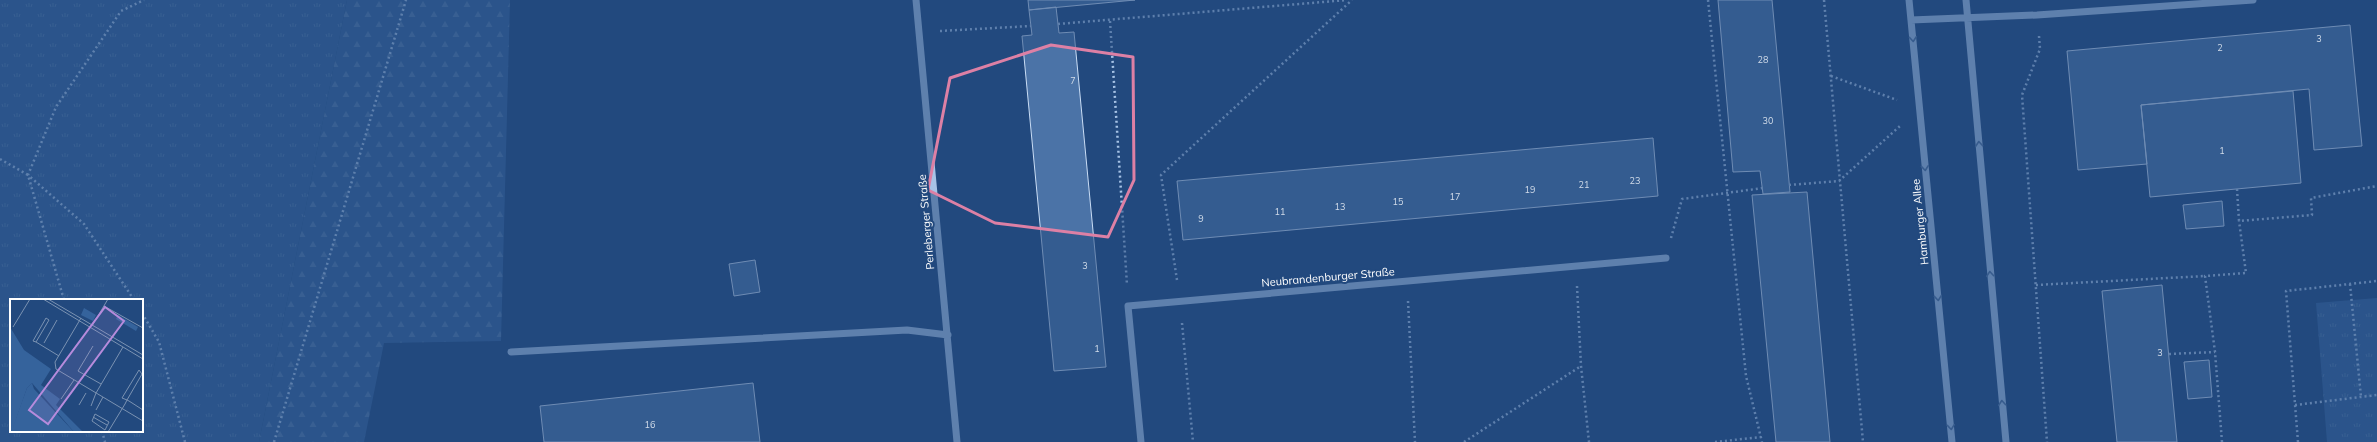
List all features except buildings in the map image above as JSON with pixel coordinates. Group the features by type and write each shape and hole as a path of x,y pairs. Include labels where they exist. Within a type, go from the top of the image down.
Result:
{"street":[{"name":"Perleberger Straße","path":"916,0 957,442"},
{"name":"Hamburger Allee","path":"1909,0 1952,442"},
{"path":"1966,0 2006,442"},
{"path":"1911,20 2037,15 2253,0"},
{"name":"Neubrandenburger Straße","path":"1128,306 1666,258"},
{"path":"1128,306 1141,442"},
{"path":"511,352 906,330 948,335"}],"path":[{"path":"64,299 28,175 56,107 121,11 144,0"},
{"path":"274,442 406,0"},
{"path":"1058,24 1110,21 1347,0"},
{"path":"1193,442 1180,301 1161,175 1352,0"},
{"path":"1708,0 1746,376 1762,442"},
{"path":"1824,0 1863,442"},
{"path":"2037,15 2040,49 2022,95 2047,442"},
{"path":"1110,21 1128,306"},
{"path":"920,33 1031,26"},
{"path":"1789,185 1839,181 1920,108 1831,76"},
{"path":"0,159 28,175 84,224 133,299"},
{"path":"2239,221 2312,215 2311,198 2377,186"},
{"path":"1666,258 1682,198 1727,191 1763,188"},
{"path":"2036,285 2246,273 2239,221 2237,189"},
{"path":"1576,266 1581,366 1589,442"},
{"path":"2205,276 2215,352 2222,442"},
{"path":"1407,281 1416,442"},
{"path":"2298,442 2286,291 2377,281"},
{"path":"2350,284 2361,397"},
{"path":"143,315 159,342 185,442"},
{"path":"2169,354 2215,352"},
{"path":"1464,442 1581,366"},
{"path":"2295,405 2377,395"},
{"path":"102,432 105,442"},
{"path":"1715,442 1761,437"}],"highlighted area":[{"path":"1051,45 1133,57 1134,180 1108,237 995,223 928,190 950,78"}],"green space":[{"path":"0,0 347,0 259,442 0,442"},
{"path":"347,0 510,0 501,341 384,343 364,442 259,442"},
{"path":"2377,298 2377,442 2327,442 2316,303"}]}
